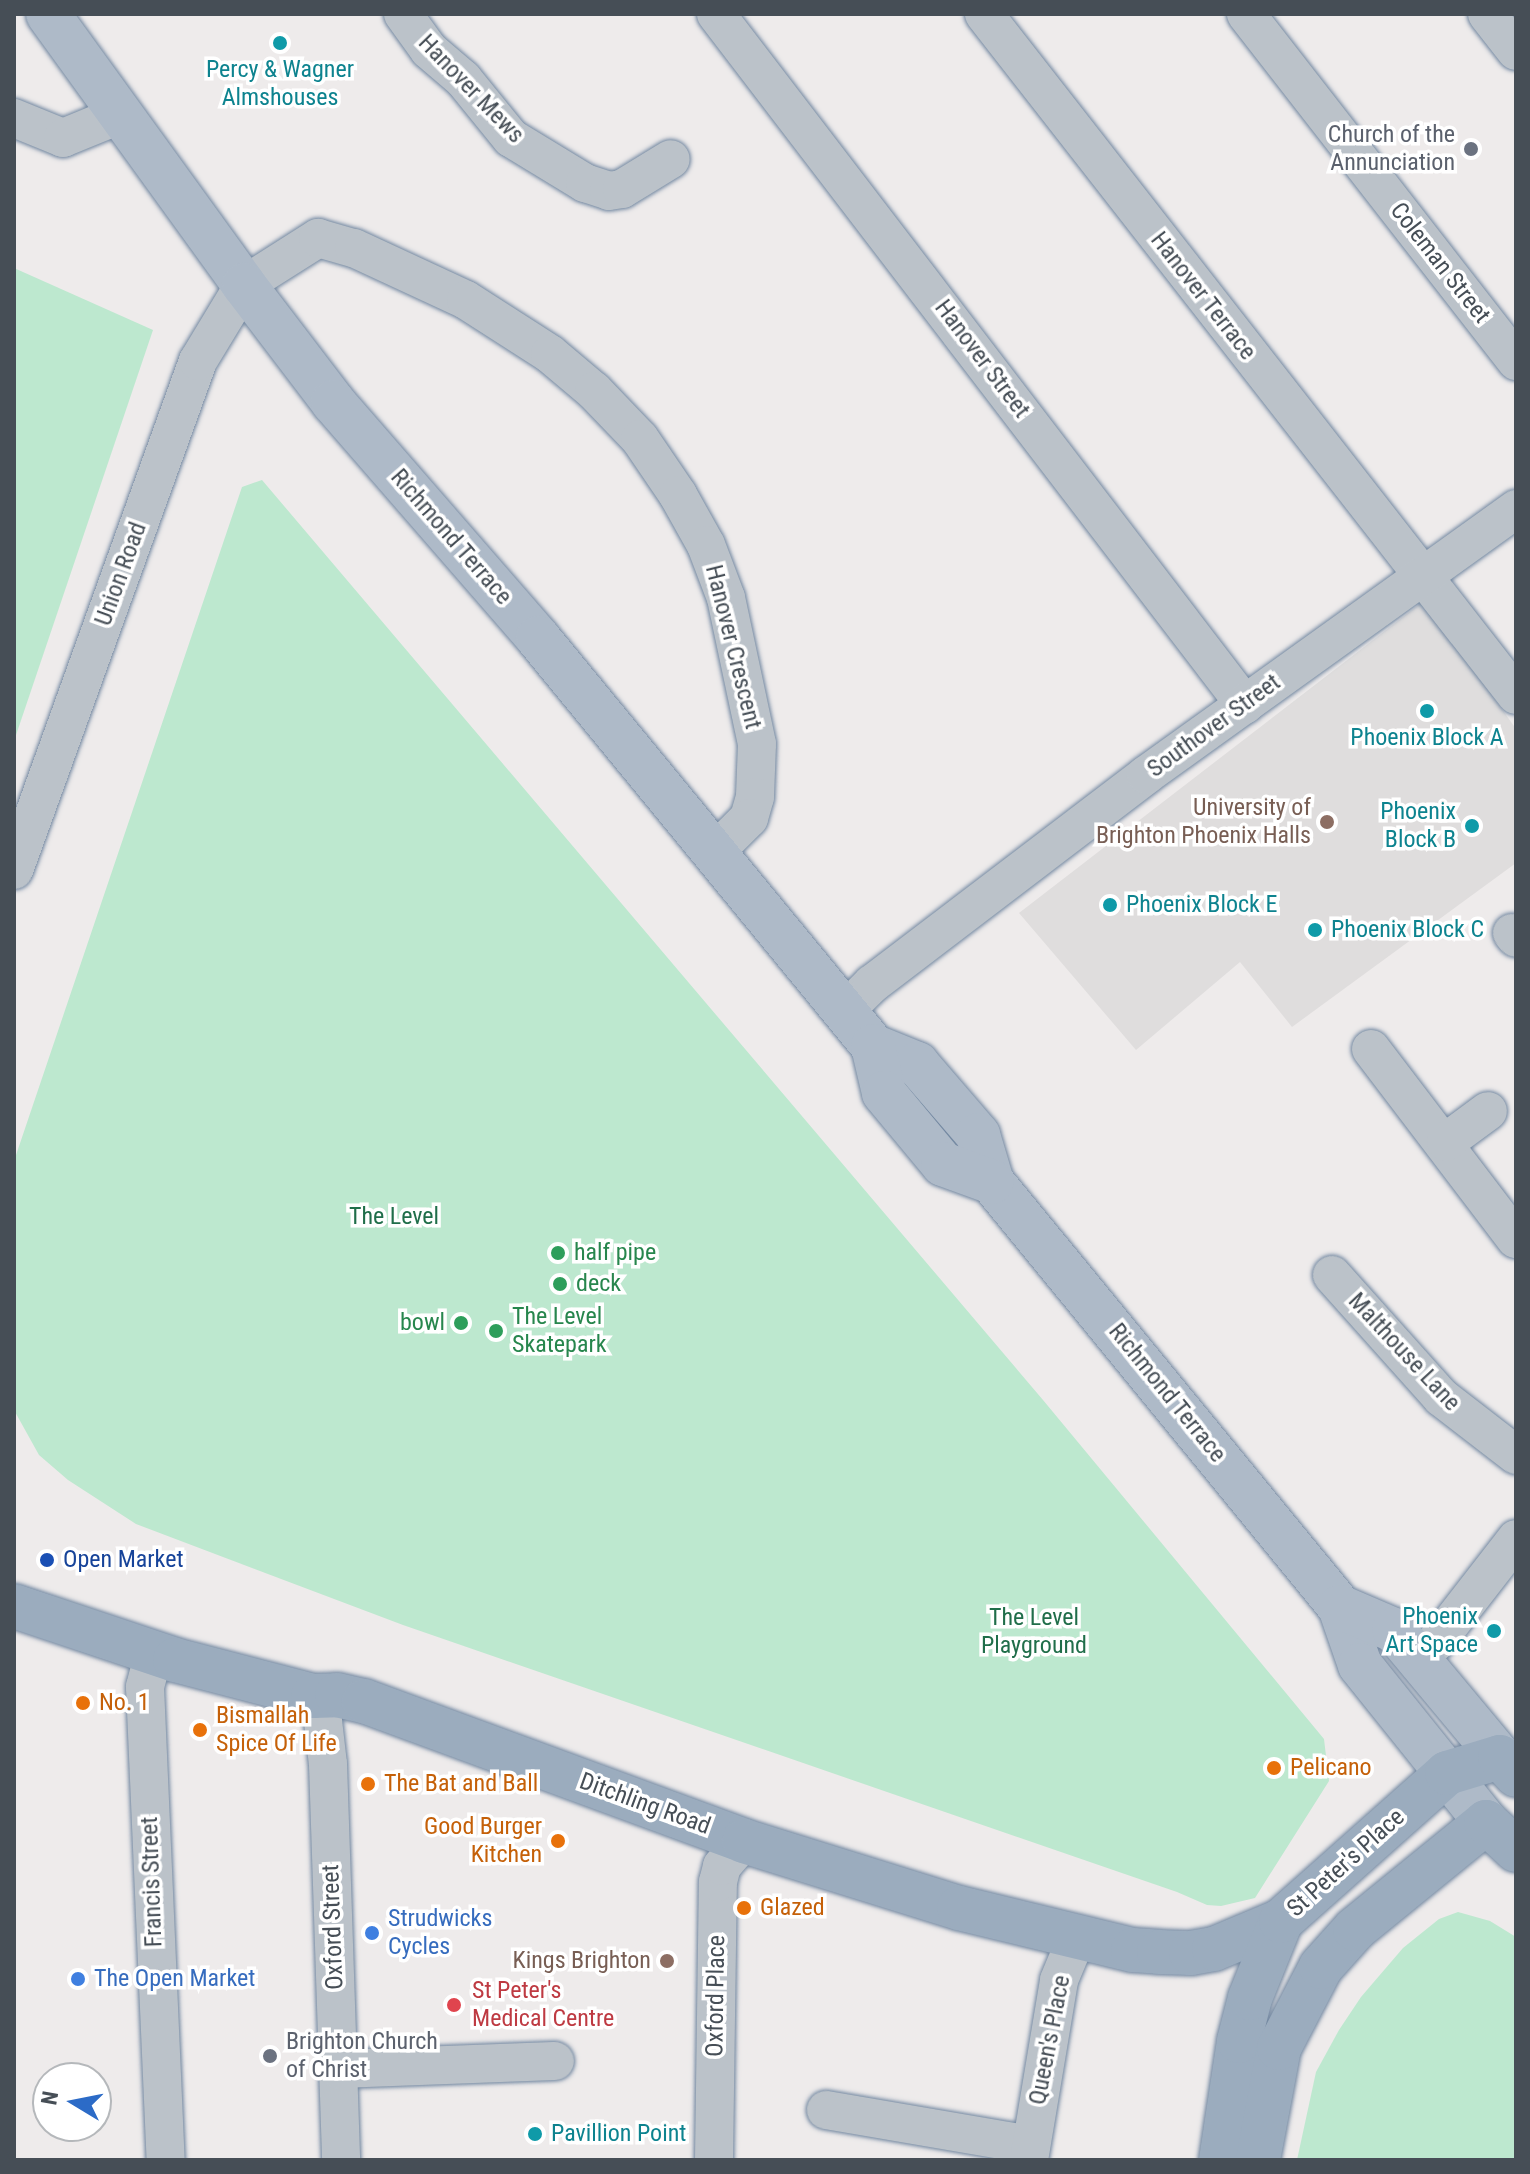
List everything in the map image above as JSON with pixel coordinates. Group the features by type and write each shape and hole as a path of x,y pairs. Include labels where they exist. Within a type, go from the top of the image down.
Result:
{"highway":[{"name":"Ditchling Road","path":"14,1606 154,1653 313,1696 337,1695 364,1701 744,1841 959,1908 1133,1950 1191,1953 1214,1949 1281,1921"},
{"name":"St Peter's Place","path":"1221,2160 1250,1998 1281,1921 1447,1773 1508,1766"},
{"path":"1258,2160 1279,2048 1321,1967 1355,1929 1501,1836"}],"main road":[{"name":"Richmond Terrace","path":"48,14 244,285 341,411 538,638 873,1046 884,1093 943,1164 992,1182 1340,1607 1360,1665 1501,1836"},
{"name":"Richmond Terrace","path":"1340,1607 1394,1630 1508,1766"},
{"path":"1501,1836 1508,1766"}],"street":[{"name":"Hanover Mews","path":"403,14 429,50 463,79 511,138 585,183 609,191 622,189 671,159"},
{"name":"Hanover Street","path":"716,14 1245,705"},
{"name":"Hanover Terrace","path":"984,14 1411,565 1423,576 1516,695"},
{"name":"Coleman Street","path":"1246,14 1516,361"},
{"path":"1487,14 1516,51"},
{"path":"14,118 63,138 119,115"},
{"name":"Hanover Crescent","path":"244,285 279,259 318,238 354,248 466,300 513,329 594,391 640,439 678,495 718,571 750,699 757,744 755,797 749,818 714,853"},
{"name":"Union Road","path":"14,870 198,361 244,285"},
{"name":"Southover Street","path":"844,1012 872,984 1146,775 1516,509"},
{"path":"1371,1049 1446,1142 1516,1239"},
{"path":"1446,1142 1488,1111"},
{"name":"Malthouse Lane","path":"1332,1275 1441,1397 1516,1455"},
{"path":"1417,1657 1437,1641 1516,1541"},
{"name":"Francis Street","path":"154,1653 145,1687 166,2160"},
{"name":"Oxford Street","path":"313,1696 323,1721 328,1764 341,2160"},
{"name":"Oxford Place","path":"714,2160 718,1882 722,1866 744,1841"},
{"name":"Queen's Place","path":"826,2110 1030,2152 1059,1980 1077,1937"},
{"path":"338,2069 555,2061"}],"shaded area":[{"name":"University of Brighton Phoenix Halls","path":"1425,600 1516,729 1516,863 1292,1027 1240,962 1136,1050 1019,913"}],"green space":[{"path":"14,268 153,330 14,741"},
{"name":"The Level","path":"262,480 1043,1400 1324,1739 1329,1781 1255,1898 1221,1906 1207,1905 1177,1892 403,1625 136,1524 68,1480 39,1455 14,1410 14,1161 242,487"},
{"path":"1458,1912 1490,1921 1516,1937 1516,2160 1297,2160 1316,2072 1339,2030 1361,1997 1403,1948 1439,1919"}],"place":[{"name":"Percy & Wagner Almshouses","path":"280,43"},
{"name":"Church of the Annunciation","path":"1471,149"},
{"name":"Phoenix Block A","path":"1427,711"},
{"name":"University of Brighton Phoenix Halls","path":"1327,822"},
{"name":"Phoenix Block B","path":"1472,826"},
{"name":"Phoenix Block E","path":"1110,905"},
{"name":"Phoenix Block C","path":"1315,930"},
{"name":"half pipe","path":"558,1253"},
{"name":"deck","path":"560,1284"},
{"name":"bowl","path":"461,1323"},
{"name":"The Level Skatepark","path":"496,1331"},
{"name":"Open Market","path":"47,1560"},
{"name":"Phoenix Art Space","path":"1494,1631"},
{"name":"No. 1","path":"83,1703"},
{"name":"Bismallah Spice Of Life","path":"200,1730"},
{"name":"Pelicano","path":"1274,1768"},
{"name":"The Bat and Ball","path":"368,1784"},
{"name":"Good Burger Kitchen","path":"558,1841"},
{"name":"Glazed","path":"744,1908"},
{"name":"Strudwicks Cycles","path":"372,1933"},
{"name":"Kings Brighton","path":"667,1961"},
{"name":"The Open Market","path":"78,1979"},
{"name":"St Peter's Medical Centre","path":"454,2005"},
{"name":"Brighton Church of Christ","path":"270,2056"},
{"name":"Pavillion Point","path":"535,2134"}],"park label":[{"name":"The Level Playground","path":"1034,1632"}]}
